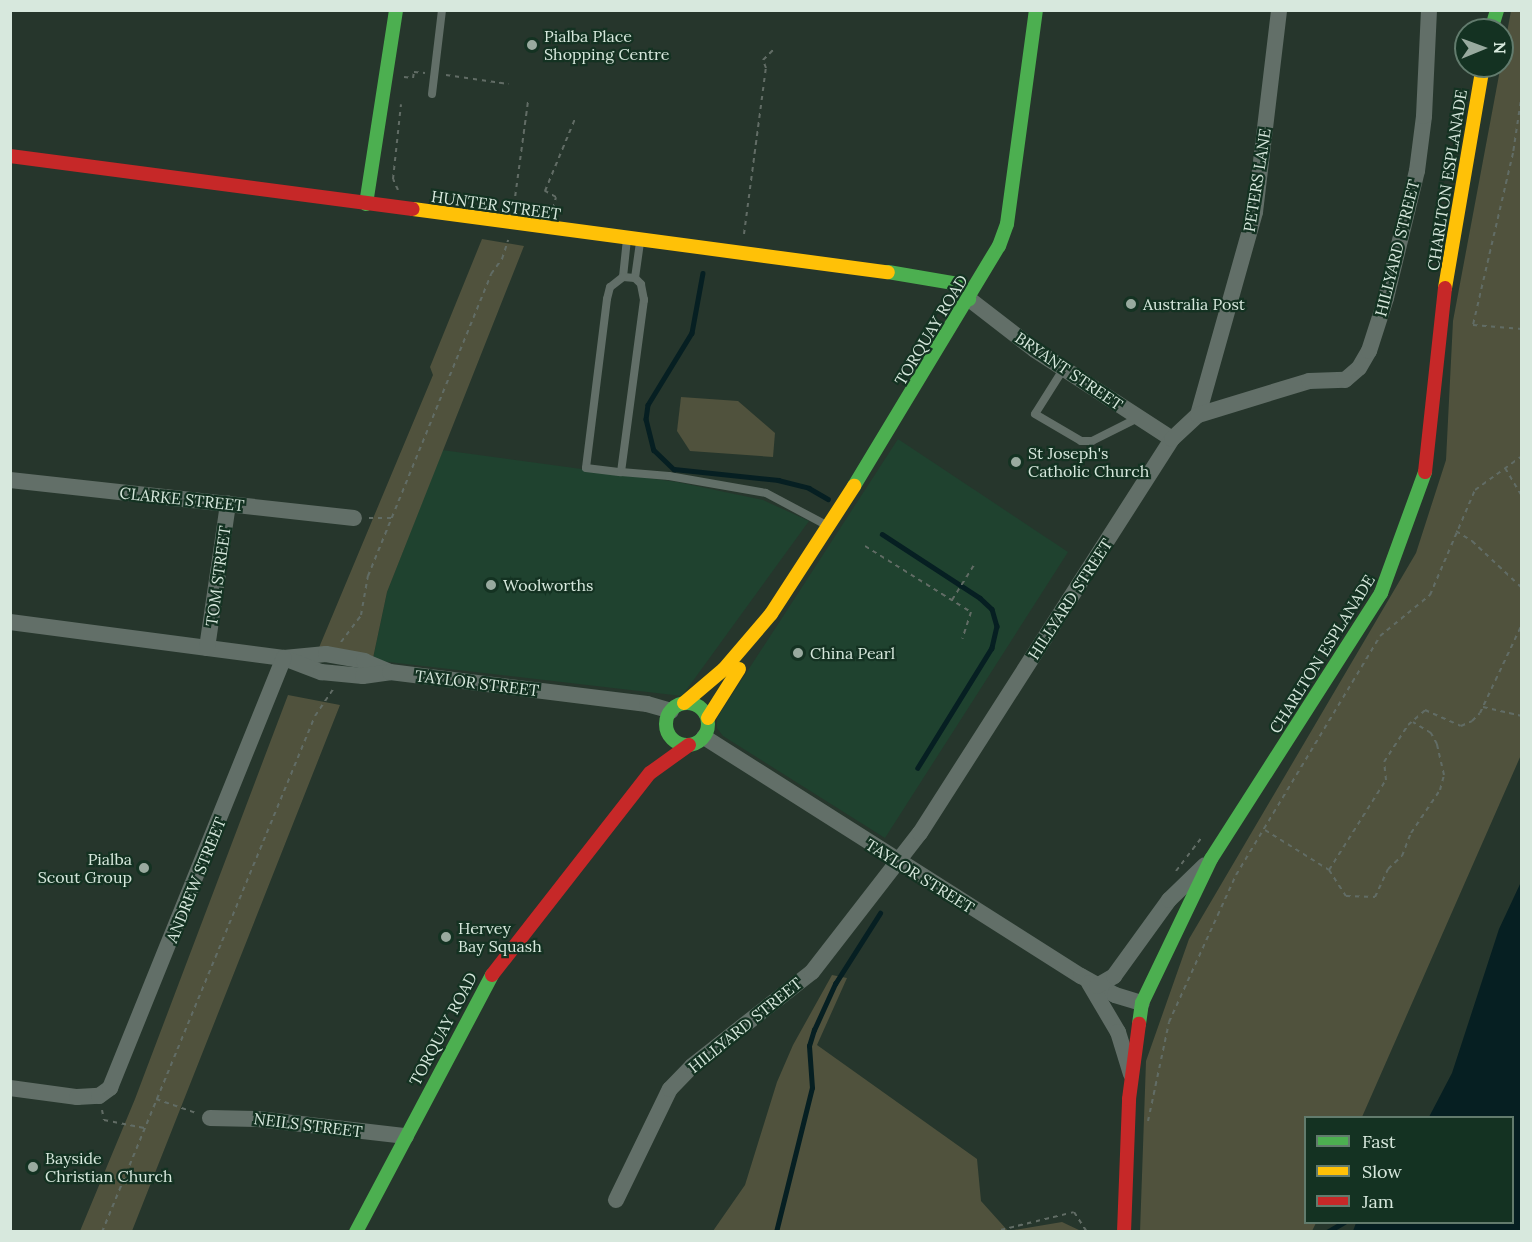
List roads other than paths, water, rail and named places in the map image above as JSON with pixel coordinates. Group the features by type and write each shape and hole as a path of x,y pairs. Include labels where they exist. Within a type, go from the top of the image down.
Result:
{"street":[{"path":"366,204 396,10"},
{"name":"TORQUAY ROAD","path":"677,707 705,688 759,631 828,526 969,299 1007,224 1036,10"},
{"name":"PETERS LANE","path":"1198,415 1255,212 1279,10"},
{"name":"HILLYARD STREET","path":"616,1200 670,1089 692,1065 812,972 895,861 922,831 1172,439 1198,415 1308,381 1345,380 1359,368 1369,351 1399,252 1417,171 1424,116 1429,10"},
{"name":"CHARLTON ESPLANADE","path":"1124,1232 1124,1174 1131,1074 1142,1004 1211,859 1381,593 1411,518 1426,469 1437,336 1481,78"},
{"name":"HUNTER STREET","path":"10,156 954,282 969,299"},
{"name":"BRYANT STREET","path":"969,299 982,313 1172,439"},
{"name":"CLARKE STREET","path":"10,480 354,518"},
{"name":"TOM STREET","path":"207,648 228,504"},
{"name":"TAYLOR STREET","path":"10,622 284,658 315,653 338,665 677,707"},
{"name":"TORQUAY ROAD","path":"708,718 752,652 759,631"},
{"name":"ANDREW STREET","path":"10,1088 99,1096 117,1076 284,658"},
{"path":"696,704 708,718 696,741 675,741 667,729 677,707 696,704"},
{"name":"TORQUAY ROAD","path":"650,773 667,729"},
{"name":"TORQUAY ROAD","path":"356,1232 498,963 650,773 696,741"},
{"name":"TAYLOR STREET","path":"696,741 1091,983 1142,1004"},
{"path":"1131,1074 1118,1032 1091,983 1114,976 1176,891 1211,859"},
{"name":"NEILS STREET","path":"210,1118 258,1119 406,1136"}],"lane":[{"path":"432,94 442,10"},
{"path":"633,240 622,277 610,287 607,299 586,468 669,476 766,493 828,526"},
{"path":"621,472 644,300 635,278 633,240"},
{"path":"622,277 635,278"},
{"path":"1064,369 1035,414 1081,441 1092,441 1138,418"}],"water":[{"path":"1521,882 1521,1231 1353,1231 1356,1224 1514,1224 1514,1116 1430,1116 1452,1073 1499,929"}],"waterway":[{"path":"703,273 692,333 648,405 646,419 654,450 674,469 778,480 809,488 828,499"},
{"path":"882,534 980,598 992,609 997,626 992,648 918,768"},
{"path":"776,1232 812,1088 809,1046 814,1030 835,984 880,913"},
{"path":"1327,1232 1341,1224"}],"place":[{"name":"Pialba Place Shopping Centre","path":"532,45"},
{"name":"Australia Post","path":"1131,304"},
{"name":"St Joseph's Catholic Church","path":"1016,462"},
{"name":"Woolworths","path":"491,585"},
{"name":"China Pearl","path":"798,653"},
{"name":"Pialba Scout Group","path":"144,868"},
{"name":"Hervey Bay Squash","path":"446,937"},
{"name":"Bayside Christian Church","path":"33,1167"}]}
